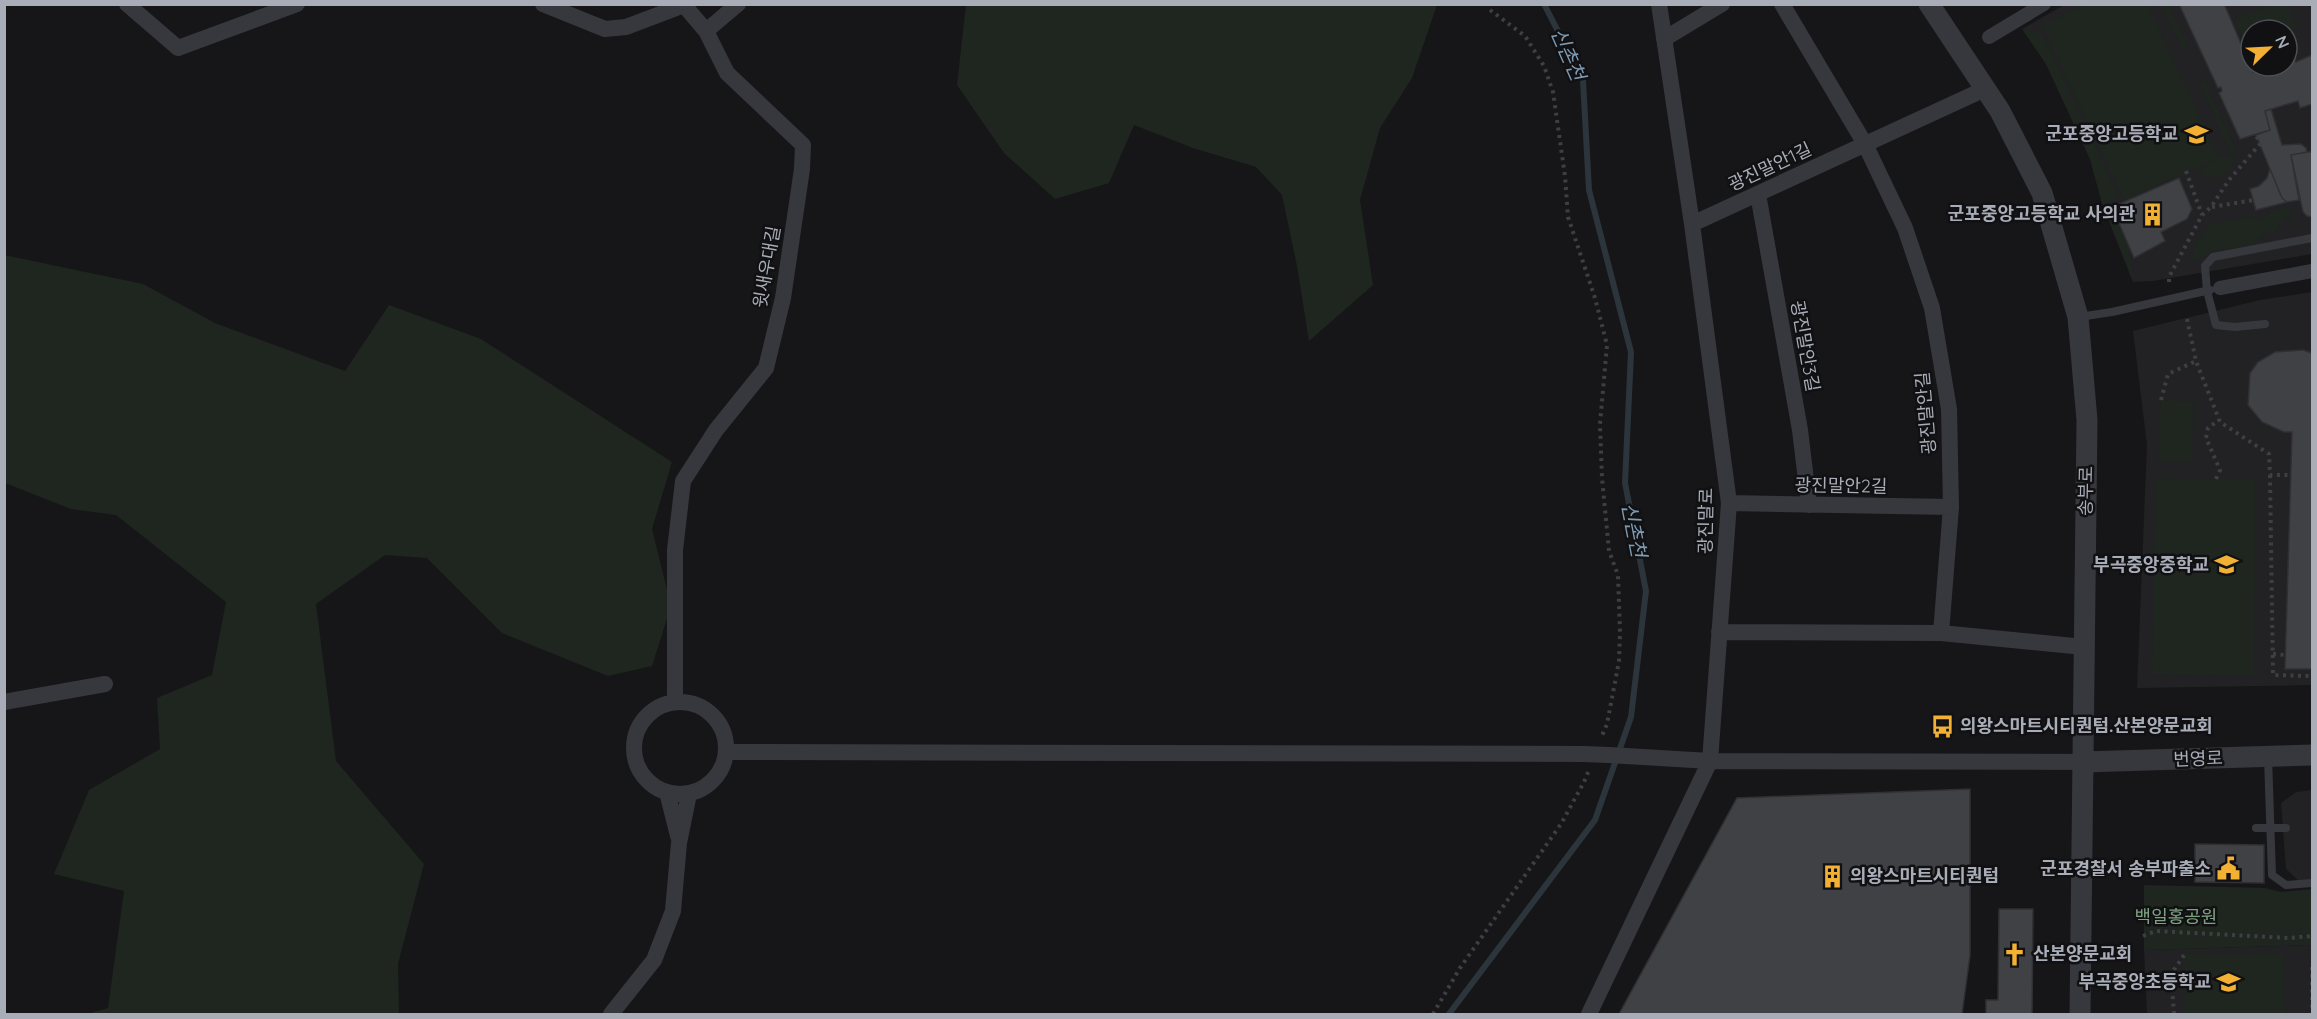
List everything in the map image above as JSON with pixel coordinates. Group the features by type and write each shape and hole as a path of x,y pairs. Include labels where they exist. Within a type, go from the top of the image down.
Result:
{"street":[{"path":"127,4 178,48 297,4"},
{"name":"윗새우대길","path":"543,4 605,28 626,27 684,5 706,31 727,73 803,145 802,170 783,298 766,368 716,430 683,481 675,550 675,702"},
{"path":"706,31 738,4"},
{"name":"광진말로","path":"1589,1014 1710,761 1729,503 1692,225 1659,4"},
{"path":"1664,39 1722,4"},
{"name":"광진말안길","path":"1782,4 1865,144 1905,228 1932,308 1949,409 1951,507 1941,633"},
{"name":"송부로","path":"1929,4 2000,111 2042,194 2078,317 2087,420 2080,1014"},
{"path":"1989,37 2044,4"},
{"name":"광진말안1길","path":"1692,225 1985,89"},
{"name":"광진말안3길","path":"1758,194 1800,430 1809,505"},
{"path":"2214,289 2313,271"},
{"name":"광진말안2길","path":"1729,503 1951,507"},
{"path":"1719,632 1941,633 2085,647"},
{"path":"4,702 105,684"},
{"path":"675,702 696,704 709,712 719,723 725,737 726,752 723,766 715,779 704,788 689,794 658,790 645,780 637,766 633,751 635,736 642,721 652,710 675,702"},
{"path":"726,752 1588,758 1631,756 1710,761 2083,762"},
{"name":"번영로","path":"2083,762 2313,755"},
{"path":"667,792 679,843"},
{"path":"611,1014 654,960 673,911 679,843 689,794"}],"lane":[{"path":"2265,324 2235,327 2216,325 2214,289 2205,266 2213,257 2313,237"},
{"path":"2078,317 2112,312 2214,289"},
{"path":"2268,757 2272,875 2286,885 2313,883"},
{"path":"2256,828 2286,828"}],"path":[{"path":"1490,10 1525,36 1544,66 1553,92 1563,155 1568,217 1607,345 1600,424 1602,478 1609,551 1618,576 1620,633 1619,661 1607,724 1599,742"},
{"path":"2169,282 2169,277 2202,215 2211,207 2229,180 2260,144 2256,135"},
{"path":"2186,171 2202,215"},
{"path":"2211,207 2253,200"},
{"path":"2187,319 2196,361 2219,420 2269,454 2273,675 2313,676"},
{"path":"2161,400 2168,374 2196,361"},
{"path":"2216,480 2220,470 2206,438 2208,428 2219,420"},
{"path":"2270,475 2291,475"},
{"path":"2273,654 2286,655"},
{"path":"1433,1014 1460,968 1561,824 1584,782 1588,758"},
{"path":"2144,936 2156,931 2288,938 2313,936"},
{"path":"2174,1014 2171,974 2185,954"},
{"path":"2313,967 2311,967 2313,1011"}],"shaded area":[{"name":"군포중앙고등학교","path":"2064,5 2312,5 2312,254 2153,281 2133,282 2102,203 2090,159 2046,64 2022,29"},
{"name":"부곡중앙중학교","path":"2312,292 2312,685 2137,688 2147,445 2133,331 2260,300"},
{"path":"2312,790 2312,882 2301,883 2286,869 2281,803 2296,792"},
{"name":"부곡중앙초등학교","path":"2312,945 2312,1014 2147,1014 2144,950"}],"green space":[{"path":"2086,4 2148,5 2219,159 2231,153 2199,83 2205,82 2236,151 2231,154 2235,160 2227,172 2214,177 2204,177 2199,171 2215,160 2124,200 2042,25"},
{"path":"2270,4 2287,5 2294,18 2239,18 2239,32 2234,20"},
{"path":"966,5 1437,5 1412,78 1380,128 1360,200 1373,285 1309,341 1297,266 1282,195 1256,167 1193,148 1134,125 1109,183 1055,199 1004,153 957,85"},
{"path":"2162,5 2169,5 2188,48 2183,51"},
{"path":"2022,29 2042,34 2119,197 2109,202 2130,250 2133,282 2102,203 2090,159 2046,64"},
{"path":"2290,207 2291,216 2285,217 2274,232 2261,235 2255,244 2212,252 2191,263 2195,248 2208,225 2253,216 2259,220 2274,210"},
{"path":"4,255 143,284 215,323 345,371 389,305 481,339 672,462 652,529 671,606 652,666 608,676 502,633 427,558 385,555 316,604 336,761 424,864 398,964 399,1014 87,1014 108,1008 124,891 54,874 89,790 160,749 157,698 212,675 226,602 116,515 71,509 5,483"},
{"path":"2161,400 2193,402 2192,462 2158,461"},
{"path":"2156,478 2255,480 2254,675 2152,674"},
{"name":"백일홍공원","path":"2144,885 2265,888 2281,892 2312,889 2312,945 2144,950"},
{"path":"2185,954 2284,954 2283,1014 2185,1014"}],"building":[{"path":"2179,4 2230,4 2225,6 2239,39 2239,78 2299,78 2299,61 2312,55 2312,104 2300,108 2298,101 2265,111 2270,130 2240,139 2219,93 2222,91 2221,87 2218,88"},
{"path":"2271,109 2282,145 2301,144 2306,148 2307,152 2291,155 2299,200 2287,202 2282,198 2256,135 2270,130 2265,111"},
{"path":"2312,152 2312,217 2303,212 2291,155"},
{"path":"2270,169 2282,198 2287,202 2256,210 2250,189 2259,186 2267,178"},
{"name":"군포중앙고등학교 사의관","path":"2179,178 2192,209 2187,219 2161,232 2165,241 2134,258 2112,207"},
{"path":"2303,350 2312,353 2312,669 2285,669 2292,432 2284,432 2262,422 2248,405 2250,373 2258,362 2275,352"},
{"name":"의왕스마트시티퀀텀","path":"1970,789 1970,955 1962,1014 1619,1014 1737,798"},
{"name":"군포경찰서 송부파출소","path":"2195,844 2264,845 2264,883 2195,882"},
{"name":"산본양문교회","path":"1999,909 2033,909 2032,1014 1986,1014 1986,1000 1998,1000"}],"waterway":[{"name":"신촌천","path":"1449,1014 1595,820 1631,717 1646,591 1625,483 1631,352 1589,190 1583,80 1544,4"}],"place":[{"name":"군포중앙고등학교","path":"2196,134"},
{"name":"군포중앙고등학교 사의관","path":"2153,214"},
{"name":"부곡중앙중학교","path":"2227,565"},
{"name":"의왕스마트시티퀀텀.산본양문교회","path":"1942,726"},
{"name":"군포경찰서 송부파출소","path":"2229,869"},
{"name":"의왕스마트시티퀀텀","path":"1832,876"},
{"name":"산본양문교회","path":"2015,954"},
{"name":"부곡중앙초등학교","path":"2229,982"}]}
